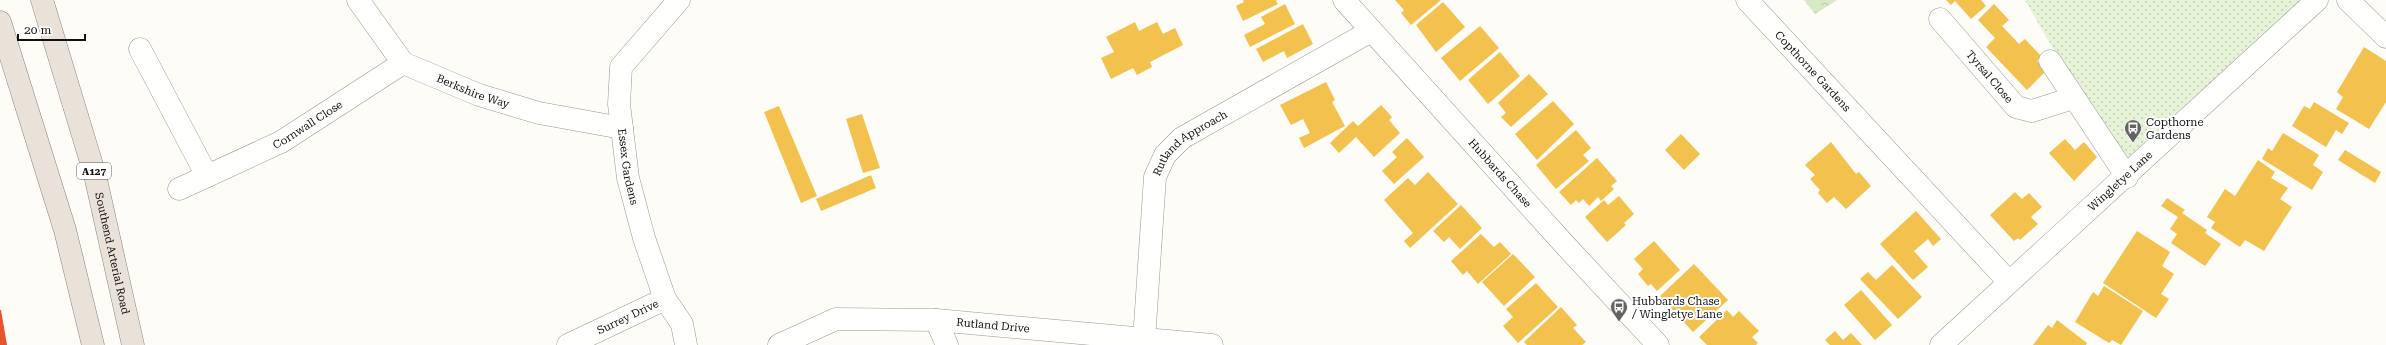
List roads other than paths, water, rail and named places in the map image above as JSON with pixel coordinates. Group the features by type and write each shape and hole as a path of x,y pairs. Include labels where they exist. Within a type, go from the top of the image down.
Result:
{"highway":[{"name":"Southend Arterial Road","path":"42,0 95,175 133,345"},
{"path":"0,22 65,230 93,345"}],"street":[{"path":"358,0 403,63"},
{"name":"Essex Gardens","path":"679,0 621,67 619,104 628,178 644,238 665,299 682,324 686,345"},
{"name":"Hubbards Chase","path":"1344,0 1658,345"},
{"name":"Copthorne Gardens","path":"1747,0 2009,282"},
{"name":"Wingletye Lane","path":"1942,345 2317,0"},
{"path":"2348,0 2386,37"},
{"name":"Tyrsal Close","path":"1940,18 2016,107 2032,111 2073,98"},
{"name":"Rutland Approach","path":"1144,340 1155,177 1165,155 1182,138 1371,31"},
{"path":"140,49 207,176"},
{"path":"2050,61 2073,98 2127,176"},
{"name":"Berkshire Way","path":"403,63 479,95 539,113 622,128"},
{"name":"Cornwall Close","path":"178,189 281,142 403,63"},
{"name":"Surrey Drive","path":"568,345 665,299"},
{"name":"Rutland Drive","path":"779,345 836,319 936,320 1212,345"},
{"path":"936,320 947,345"}],"place":[{"name":"Copthorne Gardens","path":"2133,143"},
{"name":"Hubbards Chase / Wingletye Lane","path":"1619,322"}]}
